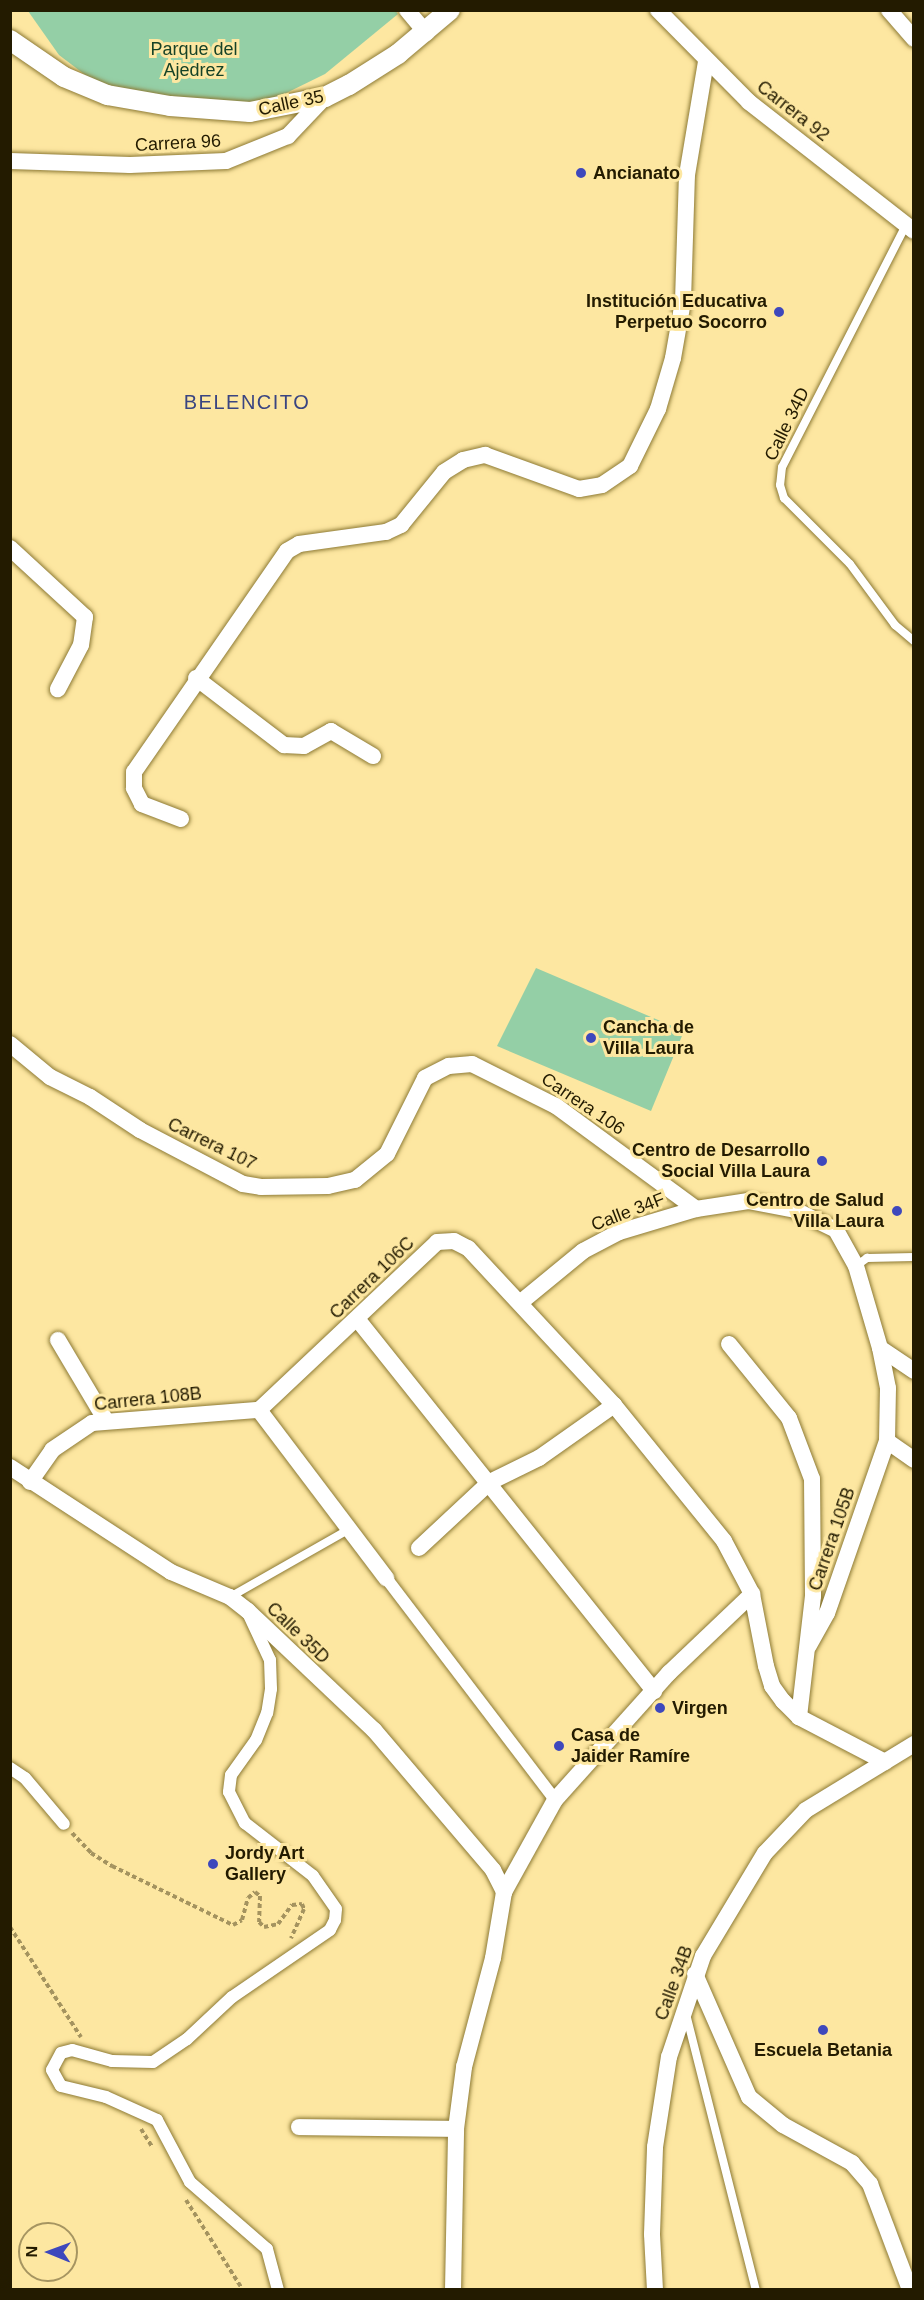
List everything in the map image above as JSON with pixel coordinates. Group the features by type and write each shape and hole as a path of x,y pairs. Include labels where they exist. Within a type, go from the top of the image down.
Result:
{"street":[{"path":"407,10 426,33"},
{"name":"Calle 35","path":"10,40 64,77 107,95 215,112 250,112 325,97 359,79 426,33 450,10"},
{"name":"Carrera 92","path":"658,10 749,102 911,225"},
{"path":"889,10 912,33"},
{"path":"181,819 142,804 134,788 134,772 196,678 287,551 299,544 386,532 401,525 444,472 463,460 485,455 579,489 602,485 630,466 658,409 673,358 683,301 687,175 706,61"},
{"name":"Carrera 96","path":"10,160 130,165 226,161 288,136 325,97"},
{"path":"10,548 85,617 81,645 58,689"},
{"path":"196,678 284,745 304,746 331,731 373,756"},
{"name":"Carrera 107","path":"11,1044 50,1077 90,1097 140,1130 243,1184 261,1187 328,1186 355,1180 387,1154 425,1078 449,1066 472,1064"},
{"name":"Carrera 106","path":"472,1064 556,1106 696,1209"},
{"name":"Carrera 105B","path":"696,1209 748,1201 795,1210 836,1230 856,1266 880,1348 888,1388 887,1441 827,1613 809,1646"},
{"name":"Calle 34F","path":"521,1302 584,1251 610,1237 696,1209"},
{"name":"Carrera 106C","path":"259,1410 358,1320 437,1242 453,1241 468,1248 521,1302 614,1405 724,1541 752,1594 772,1686 799,1717"},
{"path":"358,1320 490,1482 654,1691"},
{"path":"58,1340 106,1421"},
{"path":"729,1344 789,1418 807,1463 814,1503 815,1542 809,1646 799,1717 885,1762"},
{"path":"880,1348 914,1371"},
{"path":"419,1548 490,1482 539,1458 614,1405"},
{"path":"259,1410 555,1800"},
{"name":"Carrera 108B","path":"30,1482 65,1438 92,1423 259,1410"},
{"path":"887,1441 914,1460"},
{"name":"Calle 35D","path":"10,1467 171,1572 230,1597 248,1611 374,1730 493,1870 504,1892"},
{"path":"453,2289 456,2129 464,2067 493,1958 504,1892 555,1800 654,1691 752,1594"},
{"path":"248,1611 270,1660 271,1689 267,1713 256,1740 231,1774 229,1792 245,1823 313,1876 336,1909 330,1930 297,1955 232,1997 187,2039 153,2062 112,2061 72,2050 61,2053 52,2070 61,2086 106,2097 157,2120 190,2182 267,2249 278,2289"},
{"name":"Calle 34B","path":"656,2289 652,2234 655,2147 669,2057 695,1974 765,1853 806,1810 840,1785 914,1744"},
{"path":"10,1768 25,1778 64,1824"},
{"path":"695,1974 748,2097 783,2125 852,2163 870,2184 910,2289"},
{"path":"299,2127 456,2129"}],"lane":[{"name":"Calle 34D","path":"911,225 782,467 780,485 784,498 850,564 895,625 914,641"},
{"path":"856,1266 867,1258 914,1257"},
{"path":"230,1597 348,1530"},
{"path":"684,2007 756,2289"}],"path":[{"path":"64,1824 91,1854 233,1925 242,1920 248,1898 255,1892 260,1896 259,1922 264,1927 278,1924 292,1905 302,1904 304,1909 287,1948 297,1955"}],"green space":[{"name":"Parque del Ajedrez","path":"395,10 398,14 325,74 270,101 237,108 158,106 88,77 59,55 28,11"},
{"name":"Cancha de Villa Laura","path":"536,968 684,1031 651,1111 497,1046"}],"place":[{"name":"Ancianato","path":"581,173"},
{"name":"Institución Educativa Perpetuo Socorro","path":"779,312"},
{"name":"Cancha de Villa Laura","path":"591,1038"},
{"name":"Centro de Desarrollo Social Villa Laura","path":"822,1161"},
{"name":"Centro de Salud Villa Laura","path":"897,1211"},
{"name":"Virgen","path":"660,1708"},
{"name":"Casa de Jaider Ramíre","path":"559,1746"},
{"name":"Jordy Art Gallery","path":"213,1864"},
{"name":"Escuela Betania","path":"823,2030"}],"district":[{"name":"BELENCITO","path":"247,402"}]}
